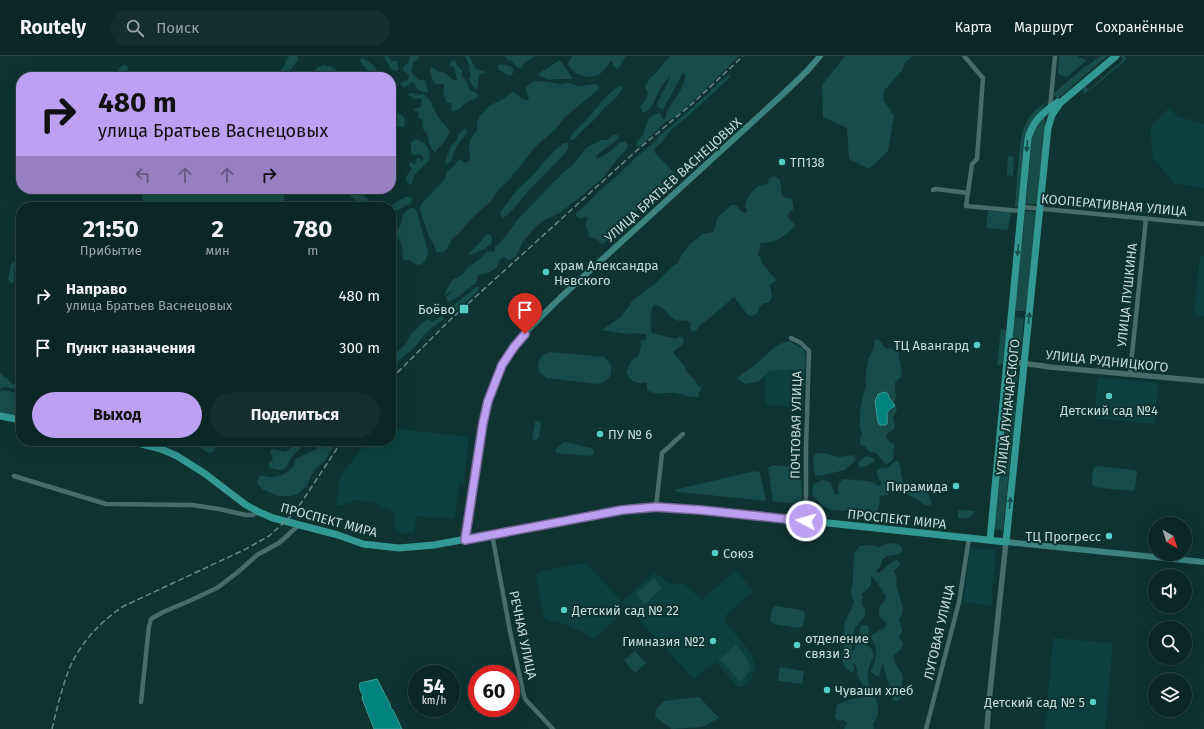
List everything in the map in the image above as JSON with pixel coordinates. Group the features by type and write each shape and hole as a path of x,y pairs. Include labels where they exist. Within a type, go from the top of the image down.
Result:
{"main road":[{"name":"УЛИЦА БРАТЬЕВ ВАСНЕЦОВЫХ","path":"465,540 483,423 488,401 500,370 514,347 535,322 782,95 820,56"},
{"name":"УЛИЦА ЛУНАЧАРСКОГО","path":"1006,542 1048,128 1056,107 1116,56"},
{"name":"УЛИЦА ЛУНАЧАРСКОГО","path":"990,540 1028,139 1030,131 1040,116 1070,94"},
{"path":"0,416 16,419"},
{"name":"ПРОСПЕКТ МИРА","path":"152,446 161,448 177,456 259,512 272,518 338,535 363,544 409,548 434,545 622,510 656,507 700,510 1204,562"}],"street":[{"path":"933,190 936,189 968,193 972,164 977,160 983,78 964,56"},
{"path":"1050,108 1055,56"},
{"name":"КООПЕРАТИВНАЯ УЛИЦА","path":"968,193 966,206 1040,209 1204,224"},
{"name":"УЛИЦА ПУШКИНА","path":"1130,374 1146,218"},
{"name":"ПОЧТОВАЯ УЛИЦА","path":"791,338 801,343 809,351 806,448 806,521"},
{"name":"УЛИЦА РУДНИЦКОГО","path":"1007,361 1204,381"},
{"path":"656,507 662,452 683,434"},
{"path":"14,476 106,504 148,506 192,505 246,515 252,515 259,512"},
{"path":"141,702 151,619 216,588 258,555 279,543 299,525"},
{"name":"РЕЧНАЯ УЛИЦА","path":"492,534 524,696 553,729"},
{"name":"ЛУГОВАЯ УЛИЦА","path":"926,729 959,602 969,538"},
{"name":"УЛИЦА ЛУНАЧАРСКОГО","path":"987,729 1006,542"}],"shaded area":[{"path":"289,56 297,56 298,60 289,72 281,71"},
{"path":"383,56 388,56 392,61 397,61 399,70 392,70"},
{"path":"410,56 418,56 419,58 413,63 411,72 419,80 424,80 426,82 428,93 418,90 412,82 404,88 400,84 402,81 408,80 409,75 403,70 403,67 408,63"},
{"path":"465,56 469,56 476,69 484,71 485,73 480,74 477,89 475,89 469,80 471,75 469,70 470,67"},
{"path":"504,56 536,56 524,63 521,68 519,68"},
{"path":"572,56 626,56 617,69 613,66 613,62 611,61 601,73 592,77 587,77 578,74 570,68 568,64"},
{"path":"671,56 739,56 703,92 674,118 665,122 639,148 636,144 643,134 649,118 660,112 663,119 665,118 685,79 685,73 682,74 663,109 659,108 657,105 658,102 670,75 660,89 652,106 644,113 642,111 640,107 646,99 648,93 645,87 650,78"},
{"path":"845,56 912,56 904,64 903,69 884,91 883,99 894,116 888,151 869,169 849,159 847,128 823,117 822,85"},
{"path":"1059,56 1077,56 1086,61 1067,77 1058,74"},
{"path":"1100,56 1107,56 1057,99 1053,94 1083,68"},
{"path":"1122,56 1127,59 1085,94 1082,90 1085,86 1088,90 1123,60 1121,57"},
{"path":"362,59 372,64 378,72 369,72 360,60"},
{"path":"453,60 462,71 462,76 467,82 470,90 478,95 478,97 454,111 451,110 451,103 446,102 443,95 443,84 435,84 430,73 431,68 433,68 437,71 445,73 453,80 456,80 455,68 450,65"},
{"path":"560,60 572,79 549,80 540,76 539,74 541,72"},
{"path":"504,64 510,66 513,69 513,73 510,76 505,74 498,69 498,65"},
{"path":"126,65 128,67 127,72 117,72 120,67"},
{"path":"324,65 332,67 336,72 314,72 318,67"},
{"path":"729,75 731,76 670,131 662,142 654,149 655,153 677,176 678,178 676,181 656,198 643,205 611,238 602,244 597,239 589,237 586,227 588,218 585,216 579,218 576,216 576,213 634,159 656,141 660,133 662,134 709,93 718,83"},
{"path":"534,81 561,84 568,83 580,86 595,84 599,86 599,89 564,118 555,130 535,147 509,180 499,189 492,200 452,239 447,249 443,252 437,252 429,237 420,209 421,204 444,180 447,172 455,165 457,161 461,159 464,163 469,161 470,140 477,130 477,122 479,117 489,106 513,92 528,100 529,98 526,91 526,86"},
{"path":"622,85 623,88 617,97 605,107 576,138 571,140 570,139 574,133 608,95"},
{"path":"413,93 418,95 423,94 429,99 438,117 450,132 435,152 433,151 429,143 428,136 423,129 422,120 418,117 419,113 414,110 415,108 421,106 422,99 415,99 408,95"},
{"path":"1048,101 1033,120 1019,204 1015,208 1019,155 1024,128 1032,114"},
{"path":"1169,108 1177,116 1204,124 1204,188 1175,184 1153,158 1150,127"},
{"path":"396,111 404,117 404,127 396,126"},
{"path":"1043,118 1045,118 1045,123 1037,204 1026,204 1032,136"},
{"path":"464,129 467,129 466,133 456,148 451,161 447,164 445,162 451,146 457,140 459,133"},
{"path":"613,135 618,135 618,139 597,155 597,159 610,152 619,143 625,141 628,145 626,150 602,179 558,214 546,219 538,225 523,241 516,257 509,260 503,257 494,270 477,276 476,283 455,299 448,302 446,298 453,290 445,295 445,293 452,280 463,274 468,267 487,252 495,251 495,247 506,236 518,219 565,171 573,165 586,148 602,140 607,140"},
{"path":"416,139 427,146 430,158 415,175 410,185 406,179 407,175 412,169 409,164 411,162 415,165 416,159 420,157 421,161 423,161 421,155 414,155 411,153 411,143"},
{"path":"564,143 569,145 566,152 533,186 510,213 503,218 500,214 501,211 517,190 531,177 554,151"},
{"path":"1008,156 1014,157 1013,176 1007,175"},
{"path":"775,176 780,180 782,195 786,198 791,198 793,210 789,212 788,217 795,225 787,233 775,241 759,243 761,245 758,254 762,263 776,280 770,285 772,297 769,303 764,303 759,308 758,313 751,316 748,315 734,297 702,323 696,331 692,331 690,328 691,324 687,320 676,320 659,306 654,305 650,319 652,333 676,339 681,336 684,339 683,344 673,352 684,365 686,371 695,380 697,385 701,387 698,394 699,396 695,397 676,393 655,393 647,390 647,382 637,383 632,381 626,373 631,361 638,356 641,347 640,341 646,339 646,334 626,334 602,330 621,317 633,300 654,285 678,263 682,254 690,244 703,234 713,232 717,218 731,205 736,205 741,211 746,213 746,202 752,191 762,185 767,184 769,178"},
{"path":"142,194 285,194 284,202 144,202"},
{"path":"349,194 362,195 369,202 356,202"},
{"path":"406,197 411,197 412,200 411,203 396,210 397,201"},
{"path":"410,208 415,209 417,213 428,251 425,261 420,265 403,258 402,246 396,235 396,231 401,224 403,215"},
{"path":"988,211 1011,212 1008,230 986,228"},
{"path":"1025,211 1036,212 1026,311 1015,311"},
{"path":"488,234 491,235 491,244 483,250 469,255 469,253"},
{"path":"1200,256 1204,256 1204,316 1194,315"},
{"path":"14,261 14,282 11,283 8,280 11,264"},
{"path":"476,287 479,287 478,291 459,309 449,316 446,312"},
{"path":"442,316 444,318 431,328 416,346 396,363 396,353 405,345 411,334 419,327 421,323 428,319 432,322"},
{"path":"1015,317 1024,318 1020,358 1011,357"},
{"path":"1001,329 1008,330 1003,364 997,365"},
{"path":"878,339 885,348 898,351 902,373 901,377 895,382 896,396 894,404 885,392 878,393 875,398 876,410 880,425 885,425 887,423 889,408 895,406 897,409 893,418 895,425 894,429 886,435 887,439 895,447 893,451 894,458 885,464 876,453 868,451 866,447 860,443 862,435 860,426 860,411 866,386 868,360 874,347 874,342"},
{"path":"790,341 802,348 804,352 805,363 801,378 791,369 770,371 758,382 745,384 737,378 760,361 775,347"},
{"path":"797,344 806,353 803,408 766,405 764,359 784,345"},
{"path":"551,352 604,357 610,365 610,377 598,384 547,378 540,373 538,366 542,357"},
{"path":"1010,362 1019,362 1016,395 1007,394"},
{"path":"0,372 12,384 16,384 16,389 5,387 0,389"},
{"path":"1098,377 1159,383 1154,424 1094,418"},
{"path":"0,391 10,391 16,394 16,413 14,416 0,414"},
{"path":"1007,401 1016,402 1003,530 993,529"},
{"path":"535,421 541,422 539,438 536,440 532,439"},
{"path":"396,429 469,437 464,484 459,483 455,519 416,516 414,533 400,533 394,528 395,512 390,511 390,509 381,508 378,506 378,503 353,500 352,503 347,502 346,506 336,505 340,477 363,446 396,446"},
{"path":"565,442 591,448 594,452 592,455 588,456 557,453 555,451"},
{"path":"191,446 216,446 213,452 209,453 199,447"},
{"path":"293,446 302,446 291,458 286,468 280,470 270,468 268,464 273,459 270,452 272,449 286,452"},
{"path":"320,446 334,446 325,461 316,468 306,487 297,494 290,496 278,496 262,489 257,483 259,477 261,476 275,477 283,475 293,467 297,458"},
{"path":"824,453 839,457 852,455 856,460 845,470 819,476 815,475 814,456 815,454"},
{"path":"867,456 873,458 875,461 864,467 860,467 858,464"},
{"path":"895,461 898,461 899,463 904,482 909,485 923,488 932,503 930,505 925,505 906,493 891,491 887,495 880,496 879,507 876,512 867,513 857,510 831,510 822,506 812,495 813,485 822,480 829,481 836,495 839,494 838,486 843,479 869,481 879,486 882,484 877,473 878,469 888,468"},
{"path":"775,465 801,468 802,504 773,501 768,467"},
{"path":"1096,466 1135,470 1137,472 1134,490 1129,491 1095,487 1092,483 1092,478"},
{"path":"755,471 760,473 766,501 676,491 676,489"},
{"path":"958,510 975,511 969,518 958,518"},
{"path":"889,543 900,545 902,547 902,552 887,556 882,560 880,567 875,572 879,573 894,561 897,560 900,563 899,567 893,571 897,579 896,585 903,608 899,619 902,632 899,636 903,644 894,655 896,665 902,674 903,682 901,688 904,694 899,700 895,701 893,699 883,662 879,676 876,676 871,672 876,650 871,636 887,625 880,617 879,612 879,608 884,602 886,596 873,577 871,577 870,587 862,594 863,598 861,602 865,610 865,616 855,628 852,641 852,653 855,649 860,634 860,628 867,625 869,628 869,635 865,645 869,646 874,656 868,670 869,685 867,687 865,688 859,679 857,667 852,663 854,666 854,671 852,673 845,667 842,656 842,651 845,644 843,638 845,622 854,603 851,592 854,553 860,546 870,545 879,547"},
{"path":"970,548 996,550 992,606 963,602"},
{"path":"584,563 588,565 622,602 619,607 619,615 595,638 591,638 583,632 561,623 549,621 544,618 536,578 537,574 542,571"},
{"path":"736,570 753,591 724,617 725,622 751,653 755,669 751,680 744,686 737,686 716,662 707,667 694,679 622,602 654,572 669,583 684,584 702,600"},
{"path":"654,578 662,588 645,604 636,594"},
{"path":"775,606 802,610 805,613 803,626 798,628 773,624 770,620 772,609"},
{"path":"1053,638 1113,643 1105,729 1045,729"},
{"path":"736,645 749,664 748,672 740,682 720,659"},
{"path":"635,651 646,663 635,673 624,660"},
{"path":"780,667 804,671 802,684 778,681"},
{"path":"872,694 878,704 877,717 873,724 874,729 844,729 847,723 843,720 839,721 835,718 837,705 854,698 862,698 865,695"},
{"path":"699,697 719,718 702,727 672,729 655,717 656,709 664,701"}],"water":[{"path":"885,392 888,394 895,406 888,412 887,424 880,425 878,422 875,401 878,394"},
{"path":"377,679 402,729 374,729 362,698 363,695 360,691 360,683"}],"railway":[{"path":"396,374 450,320 635,152 693,103 743,56"},
{"path":"52,729 62,690 70,667 86,640 100,625 124,606 246,549 269,536 290,517 301,503 339,446"}],"place":[{"name":"ТП138","path":"782,162"},
{"name":"храм Александра Невского","path":"546,272"},
{"name":"Боёво","path":"464,309"},
{"name":"ТЦ Авангард","path":"977,345"},
{"name":"Детский сад №4","path":"1109,396"},
{"name":"ПУ № 6","path":"600,434"},
{"name":"Пирамида","path":"956,486"},
{"name":"ТЦ Прогресс","path":"1109,536"},
{"name":"Союз","path":"715,553"},
{"name":"Детский сад № 22","path":"564,610"},
{"name":"Гимназия №2","path":"713,641"},
{"name":"отделение связи 3","path":"797,645"},
{"name":"Чуваши хлеб","path":"827,690"},
{"name":"Детский сад № 5","path":"1093,702"}],"route":[{"path":"525,334 502,365 488,401 483,423 465,540 622,510 648,507 672,507 806,521"}]}
